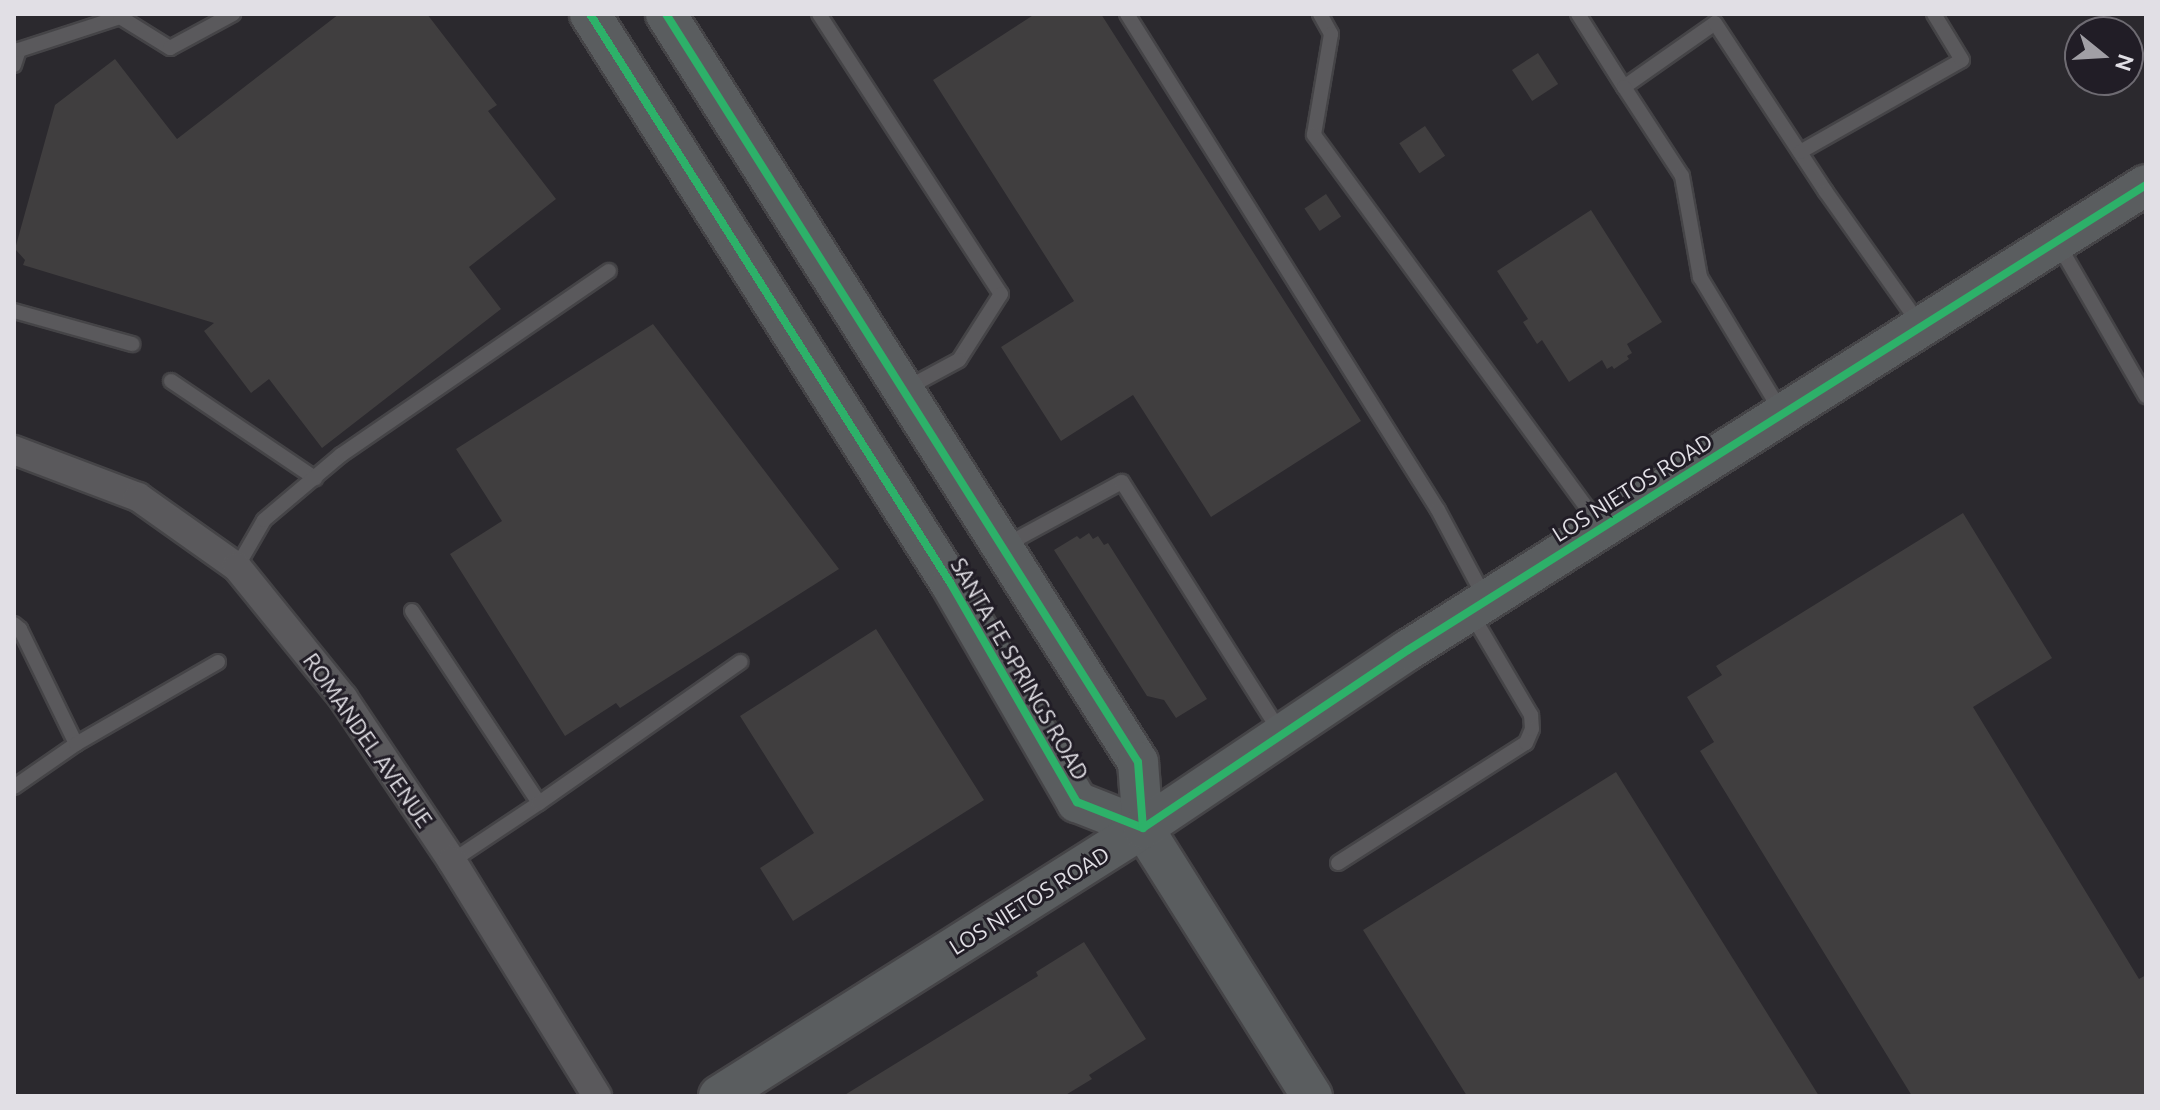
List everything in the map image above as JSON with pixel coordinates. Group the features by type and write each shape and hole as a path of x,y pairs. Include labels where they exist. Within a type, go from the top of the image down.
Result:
{"main road":[{"name":"SANTA FE SPRINGS ROAD","path":"590,14 951,584 1077,802 1143,828"},
{"name":"SANTA FE SPRINGS ROAD","path":"666,14 1000,548 1138,762 1143,828 1312,1096"},
{"name":"LOS NIETOS ROAD","path":"719,1096 1143,828 1281,733 1478,606 2146,185"},
{"path":"848,420 902,390"}],"street":[{"name":"ROMANDEL AVENUE","path":"14,450 138,497 237,567 343,698 452,861 597,1096"}],"lane":[{"path":"14,65 19,50 120,17 170,48 233,14"},
{"path":"819,14 1001,294 959,360 902,390"},
{"path":"1127,14 1438,510 1478,606 1531,715 1532,729 1526,743 1338,863"},
{"path":"1320,14 1331,34 1314,135 1602,528"},
{"path":"1578,14 1682,176 1700,277 1783,414"},
{"path":"1800,152 1962,60 1934,14"},
{"path":"1624,87 1712,18 1921,327"},
{"path":"2057,241 2146,396"},
{"path":"237,567 264,520 341,455 609,271"},
{"path":"14,311 132,344"},
{"path":"171,381 315,478"},
{"path":"1000,548 1122,482 1281,733"},
{"path":"412,611 539,803"},
{"path":"14,624 20,629 76,744"},
{"path":"14,787 76,744 218,662"},
{"path":"452,861 740,662"}],"building":[{"path":"339,14 427,14 497,105 488,111 556,199 469,267 501,309 322,448 269,379 251,393 204,331 214,323 23,265 25,260 15,249 55,105 115,59 177,139"},
{"path":"1035,14 1101,14 1361,421 1211,517 1133,395 1061,441 1001,347 1074,301 933,80"},
{"path":"1538,53 1558,84 1532,101 1512,70"},
{"path":"1425,126 1445,156 1419,173 1399,143"},
{"path":"1326,194 1341,216 1320,231 1304,209"},
{"path":"1591,210 1662,322 1627,344 1632,353 1627,356 1629,359 1614,369 1612,366 1607,369 1602,360 1569,382 1542,340 1537,344 1523,322 1528,319 1497,271"},
{"path":"653,324 839,569 620,708 616,703 565,736 450,554 502,521 456,449"},
{"path":"1963,513 2052,658 1973,707 2139,979 2146,975 2146,1096 1912,1096 1700,751 1714,742 1687,697 1722,675 1716,666"},
{"path":"1089,533 1093,539 1098,536 1104,545 1108,543 1207,699 1176,718 1164,700 1147,696 1054,550 1077,536 1080,539"},
{"path":"876,629 984,800 793,921 760,868 814,833 740,716"},
{"path":"1616,772 1819,1096 1467,1096 1363,930"},
{"path":"1084,942 1146,1039 1089,1075 1092,1079 1064,1096 843,1096 1038,976 1036,972"}],"cycle path":[{"path":"590,14 951,584 1077,802 1143,828"},
{"path":"666,14 1138,762 1143,828"},
{"path":"1143,828 1408,650 2146,185"}]}
